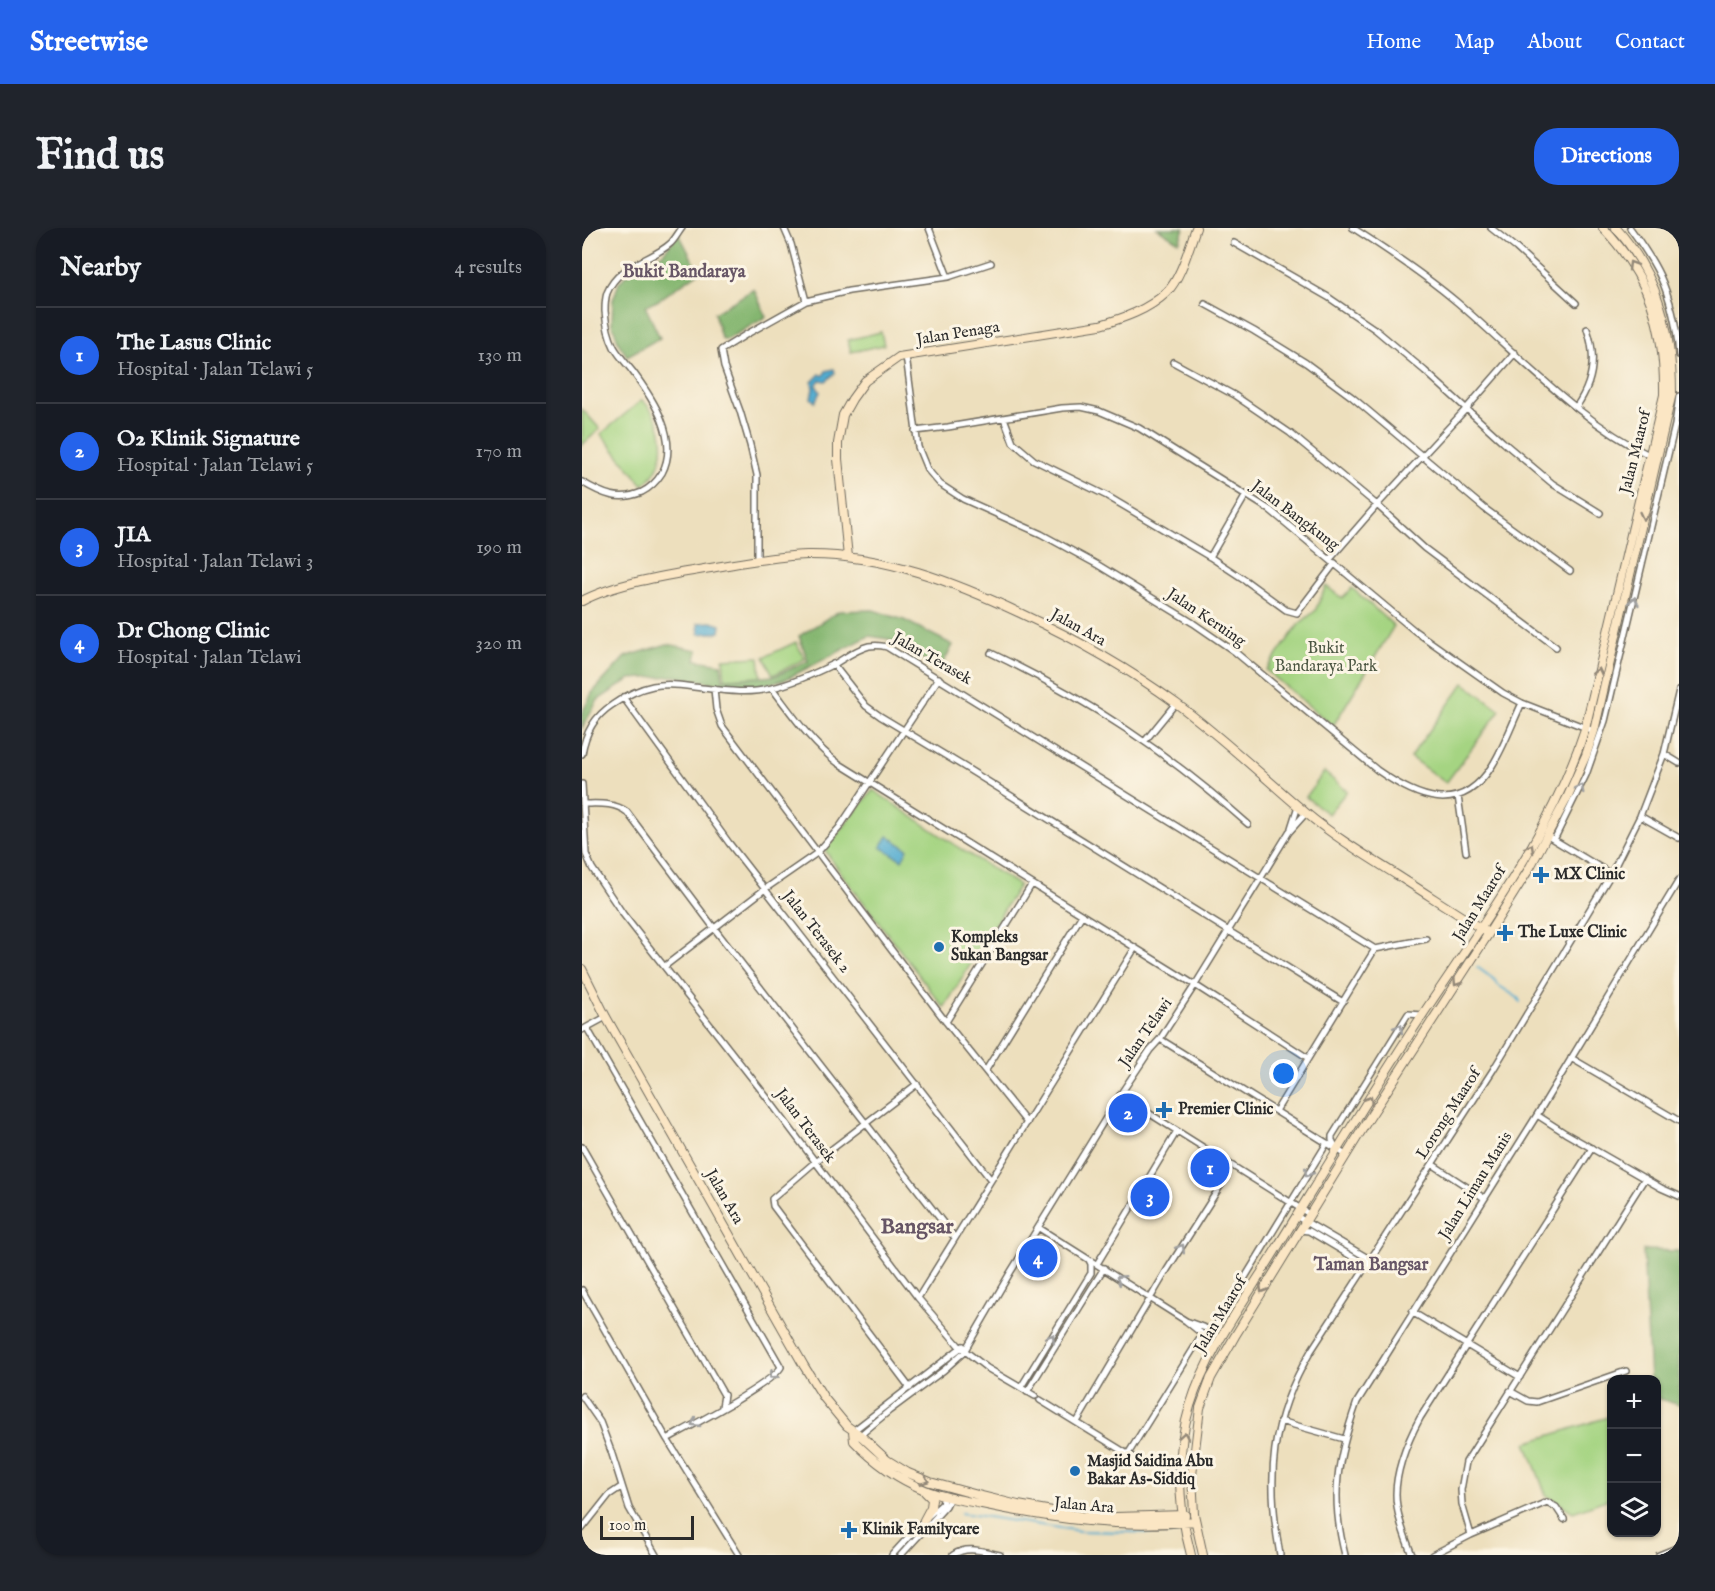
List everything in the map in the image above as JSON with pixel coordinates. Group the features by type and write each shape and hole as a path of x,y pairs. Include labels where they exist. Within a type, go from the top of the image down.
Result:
{"street":[{"path":"582,482 611,496 629,496 650,488 665,467 669,449 661,418 634,373 615,350 608,334 605,304 607,294 614,282 626,269 670,243 682,228"},
{"path":"784,228 791,244 806,301"},
{"path":"929,228 948,277"},
{"name":"Jalan Penaga","path":"848,557 838,443 843,415 864,381 899,357 1100,325 1129,316 1168,291 1183,266 1196,228"},
{"path":"1353,228 1404,261 1456,302 1589,419 1615,437 1658,459"},
{"path":"1491,228 1576,303"},
{"name":"Jalan Maarof","path":"1547,835 1559,794 1585,729 1649,455 1670,424 1664,394 1659,326 1653,308 1634,267 1603,228"},
{"name":"Jalan Maarof","path":"1203,1555 1194,1517 1192,1475 1200,1408 1211,1378 1223,1354 1307,1217 1485,931 1586,775 1605,721 1670,424 1672,393 1671,347 1658,298 1641,262 1616,228"},
{"path":"1630,228 1645,249 1660,277 1670,307 1679,355"},
{"path":"1234,243 1328,297 1376,330 1553,484 1600,513"},
{"path":"757,560 757,475 740,411 724,367 721,350 806,301 849,291 948,277 991,263"},
{"path":"1205,304 1306,363 1352,397 1484,508 1570,571"},
{"path":"1576,407 1585,392 1591,374 1592,347 1587,329"},
{"path":"1004,418 1014,442 1034,460 1107,496 1210,557 1286,610 1297,613 1332,561 1377,505 1515,353"},
{"name":"Jalan Keruing","path":"906,356 918,447 927,469 940,484 963,500 1041,534 1089,560 1193,623 1235,652 1396,784 1419,795 1439,798 1458,796"},
{"path":"1173,362 1234,395 1290,433 1377,505 1424,548 1556,647"},
{"name":"Jalan Maarof","path":"1547,835 1567,798 1594,731 1658,459 1679,396"},
{"name":"Jalan Bangkung","path":"915,431 1081,407 1099,411 1139,428 1270,510 1415,631 1503,693 1522,703 1594,731"},
{"path":"1210,557 1246,495"},
{"name":"Jalan Ara","path":"582,601 604,591 663,577 757,560 807,555 848,557 917,571 995,601 1055,629 1105,658 1176,703 1306,813 1359,852 1485,931"},
{"name":"Jalan Terasek","path":"582,754 594,721 602,711 638,690 661,685 755,691 772,688 833,664 866,647 887,646 1375,948"},
{"path":"991,653 1070,693 1145,741 1198,781 1248,824"},
{"path":"833,664 866,706 1342,1002"},
{"path":"665,966 765,889 817,853 839,828 939,678"},
{"path":"772,688 826,754 1308,1058"},
{"path":"714,689 716,709 722,726 946,1022 1027,1123"},
{"name":"Lorong Maarof","path":"1280,1555 1272,1481 1278,1430 1288,1395 1301,1368 1500,1059 1611,874 1640,816 1664,754 1679,690"},
{"name":"Jalan Terasek 2","path":"623,697 729,843 991,1180"},
{"path":"1145,741 1176,703"},
{"path":"1466,852 1458,796 1470,791 1484,779 1494,765 1522,703"},
{"path":"1664,754 1679,763"},
{"name":"Jalan Terasek","path":"582,784 586,854 592,868 623,914 765,1095 918,1298 962,1349 987,1368 1142,1463 1152,1466 1174,1466 1180,1462"},
{"path":"583,804 613,805 627,812 714,928 956,1238"},
{"name":"Jalan Telawi","path":"1289,832 1298,806"},
{"name":"Jalan Telawi","path":"856,1436 909,1388 970,1342 1120,1095 1195,985 1289,832 1306,813"},
{"path":"1640,816 1679,838"},
{"path":"1547,835 1611,874"},
{"name":"Jalan Limau Manis","path":"1345,1555 1339,1529 1336,1494 1344,1439 1356,1402 1537,1115 1679,880"},
{"path":"946,1022 1032,884"},
{"path":"986,1070 1082,915"},
{"name":"Jalan Maarof","path":"1191,1555 1183,1519 1180,1462 1190,1407 1202,1374 1228,1328 1423,1015 1485,931"},
{"path":"1276,1111 1375,948 1426,939"},
{"path":"918,1298 1135,948"},
{"name":"Jalan Ara","path":"582,969 606,1017 799,1358 824,1398 882,1466 919,1487 947,1497 1016,1512 1081,1522 1117,1523 1194,1517"},
{"path":"1338,1150 1332,1136 1389,1044 1408,1014 1423,1015"},
{"path":"606,1017 585,1029 781,1367 778,1373 771,1378 668,1439"},
{"path":"1160,1039 1346,1155"},
{"path":"1389,1044 1396,1058"},
{"path":"1571,1058 1679,1121"},
{"path":"909,1388 773,1206 772,1199 815,1162 917,1084"},
{"path":"1120,1095 1290,1202 1299,1213 1359,1257"},
{"path":"1537,1115 1679,1196"},
{"path":"1097,1264 1177,1131"},
{"path":"1307,1131 1328,1138 1332,1136"},
{"name":"Jalan Maarof","path":"1186,1321 1208,1329 1216,1325 1327,1143"},
{"path":"582,1147 724,1395 722,1408"},
{"path":"1412,1555 1401,1527 1396,1496 1409,1439 1466,1344 1592,1148"},
{"path":"1077,1422 1167,1270 1226,1177 1228,1164"},
{"path":"1432,1164 1484,1198"},
{"path":"1471,1535 1462,1504 1461,1490 1466,1462 1645,1178"},
{"path":"1039,1228 1186,1321 1209,1341 1214,1352"},
{"path":"1299,1230 1309,1231 1370,1263"},
{"path":"1021,1388 1091,1273 1091,1264 1087,1258"},
{"path":"1027,1392 1104,1268"},
{"path":"582,1290 668,1439 739,1555"},
{"path":"1412,1312 1520,1377"},
{"path":"1216,1325 1219,1329 1228,1328"},
{"path":"1128,1454 1202,1335"},
{"name":"Jalan Telawi","path":"856,1436 944,1370 962,1349"},
{"path":"1510,1391 1528,1401 1537,1402 1626,1371"},
{"path":"582,1396 600,1422 629,1508 656,1555"},
{"path":"582,1406 594,1412"},
{"path":"1280,1421 1344,1439"},
{"name":"Jalan Ara","path":"856,1436 908,1473 930,1482 974,1494 1018,1505 1081,1516 1183,1519"},
{"path":"582,1529 609,1495 621,1487"},
{"path":"919,1487 932,1499 931,1507 924,1520"},
{"path":"892,1555 947,1497 957,1493 974,1494"},
{"path":"901,1555 946,1506 947,1497"},
{"path":"1432,1555 1471,1535 1547,1502 1556,1507 1564,1519"},
{"path":"1659,1555 1679,1547"},
{"path":"953,1555 959,1551 971,1549 1000,1555"}],"green space":[{"path":"1157,228 1184,228 1179,242"},
{"path":"679,234 699,272 657,301 645,306 660,338 627,356 619,344 612,323 613,300 619,283 626,275 663,253"},
{"path":"754,289 766,317 726,340 721,338 714,313"},
{"path":"881,332 884,345 851,352 848,340"},
{"path":"642,400 657,420 662,443 662,455 658,466 643,485 601,434"},
{"path":"582,409 600,429 582,445"},
{"name":"Bukit Bandaraya Park","path":"1326,586 1342,598 1352,588 1394,626 1333,726 1266,670 1299,624 1315,611"},
{"path":"873,610 904,620 953,645 940,669 888,639 869,636 786,679 755,687 674,676 630,679 598,700 582,728 582,713 592,693 625,657 667,644 698,650 696,660 721,664 723,680 775,676 808,661 799,636 839,611"},
{"path":"796,642 805,659 773,675 764,657"},
{"path":"759,657 761,677 725,679 723,659"},
{"path":"1464,683 1500,710 1446,783 1410,757"},
{"path":"1324,772 1347,791 1328,814 1306,797"},
{"name":"Kompleks Sukan Bangsar","path":"873,790 1019,885 944,1008 825,850"},
{"path":"1643,1250 1679,1251 1679,1405 1661,1399 1661,1375 1650,1375"},
{"path":"1607,1417 1607,1499 1573,1512 1546,1495 1526,1443"}],"water":[{"path":"834,369 835,373 826,381 820,380 816,385 820,392 815,402 811,398 812,382 820,374 823,376 826,371"},
{"path":"711,622 721,625 720,632 699,634 698,623"},
{"path":"888,836 908,849 902,860 881,847"}],"waterway":[{"path":"1477,967 1518,998 1520,1002"},
{"path":"961,1513 1080,1531 1177,1533"}],"place":[{"name":"MX Clinic","path":"1541,875"},
{"name":"The Luxe Clinic","path":"1505,933"},
{"name":"Kompleks Sukan Bangsar","path":"939,947"},
{"name":"Premier Clinic","path":"1164,1110"},
{"name":"O2 Klinik Signature","path":"1128,1113"},
{"name":"The Lasus Clinic","path":"1210,1168"},
{"name":"JIA","path":"1150,1197"},
{"name":"Dr Chong Clinic","path":"1038,1258"},
{"name":"Masjid Saidina Abu Bakar As-Siddiq","path":"1075,1471"},
{"name":"Klinik Familycare","path":"849,1530"}],"district":[{"name":"Bukit Bandaraya","path":"684,272"},
{"name":"Bangsar","path":"917,1227"},
{"name":"Taman Bangsar","path":"1371,1265"}]}
